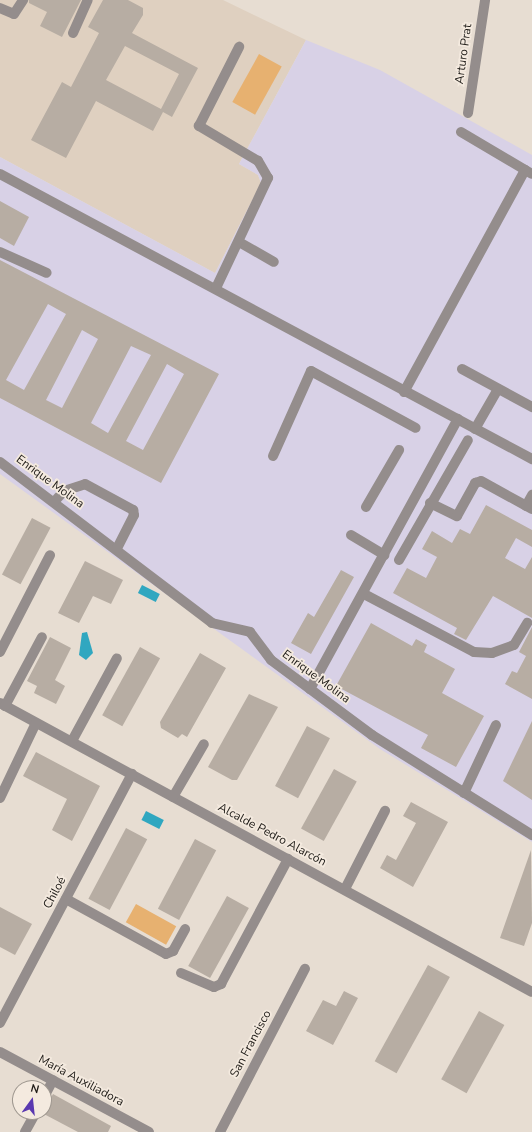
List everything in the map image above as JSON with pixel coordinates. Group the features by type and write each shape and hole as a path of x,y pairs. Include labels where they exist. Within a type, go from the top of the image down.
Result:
{"street":[{"path":"0,8 14,14 23,0"},
{"path":"73,33 88,0"},
{"name":"Arturo Prat","path":"468,113 485,0"},
{"path":"216,288 265,189 264,167 199,126 239,47"},
{"path":"404,392 529,172 461,132"},
{"path":"0,174 216,288 404,392 532,459"},
{"path":"239,242 274,262"},
{"path":"0,252 47,273"},
{"path":"462,369 532,407"},
{"path":"273,456 311,371 416,428"},
{"path":"476,429 498,389"},
{"path":"310,689 364,594 458,419"},
{"path":"399,560 430,503 468,440"},
{"path":"366,507 399,450"},
{"name":"Enrique Molina","path":"0,462 117,548 212,623 250,632 271,660 372,735 532,836"},
{"path":"430,503 456,516 475,483 481,481 529,508 532,495"},
{"path":"54,502 64,491 86,484 133,510 117,548"},
{"path":"351,535 384,555"},
{"path":"0,652 50,555"},
{"path":"364,594 474,652 492,654 514,646 527,623"},
{"path":"2,705 42,638"},
{"path":"72,741 117,658"},
{"name":"Alcalde Pedro Alarcón","path":"2,705 72,741 532,992"},
{"path":"0,798 36,723"},
{"path":"464,793 496,725"},
{"path":"173,797 204,744"},
{"name":"Chiloé","path":"0,1023 132,774"},
{"path":"345,889 385,811"},
{"path":"181,973 214,988 221,984 288,859"},
{"path":"66,899 166,954 173,951 185,929"},
{"name":"San Francisco","path":"220,1132 305,969"},
{"name":"María Auxiliadora","path":"0,1052 149,1132"},
{"path":"25,1132 32,1120"}],"shaded area":[{"path":"0,0 223,0 306,40 239,164 258,175 261,183 215,273 0,157"},
{"path":"306,40 380,70 532,155 532,842 380,749 0,474 0,157 215,273 261,183 258,175 239,164"},
{"path":"259,54 282,67 255,115 232,102"},
{"path":"136,904 176,926 166,945 126,922"}],"water":[{"path":"142,585 160,594 156,602 138,593"},
{"path":"87,632 93,653 86,660 79,655 82,633"},
{"path":"146,811 164,820 159,829 141,820"}],"building":[{"path":"29,0 81,0 62,37 40,26 47,12 29,3"},
{"path":"103,0 128,0 143,8 143,15 132,33 198,68 172,117 163,112 153,131 96,101 66,158 31,140 62,82 71,87 99,33 88,27","holes":["125,46 179,74 161,109 106,80"]},
{"path":"0,201 29,217 14,246 0,238"},
{"path":"0,260 219,374 161,483 0,398","holes":["48,304 66,314 24,390 6,380","82,330 98,339 62,408 46,400","131,346 151,355 108,433 91,423","167,364 184,374 143,450 126,441"]},
{"path":"486,505 532,530 532,547 516,538 505,558 525,569 532,557 532,618 493,596 466,640 454,634 457,628 393,593 407,568 426,578 437,557 422,549 432,531 452,543 460,529 470,534"},
{"path":"32,518 51,528 20,584 2,575"},
{"path":"85,561 123,580 111,604 93,596 79,623 58,613"},
{"path":"341,570 354,577 311,654 291,643 308,613 314,617"},
{"path":"371,623 412,646 416,639 427,645 424,652 455,669 442,693 484,716 456,767 421,748 428,735 336,686"},
{"path":"532,627 532,699 505,684 512,671 517,673 526,656 519,652"},
{"path":"50,637 71,648 55,680 65,686 56,704 34,693 37,686 27,681"},
{"path":"140,647 160,658 122,726 102,715"},
{"path":"200,653 226,668 187,737 182,734 178,738 161,728 160,722"},
{"path":"249,694 278,707 237,780 232,780 208,767"},
{"path":"532,721 532,800 503,781"},
{"path":"307,726 330,738 298,798 275,786"},
{"path":"36,752 100,786 72,841 52,830 67,799 23,776"},
{"path":"334,769 357,782 324,841 301,828"},
{"path":"411,802 448,822 413,887 380,868 387,855 396,860 416,823 403,816"},
{"path":"126,828 147,839 110,910 88,899"},
{"path":"195,839 216,850 179,920 158,909"},
{"path":"531,850 532,923 524,946 500,938"},
{"path":"227,896 249,908 210,978 188,966"},
{"path":"0,907 32,924 15,955 0,947"},
{"path":"428,965 450,977 397,1073 375,1061"},
{"path":"344,991 358,998 333,1045 306,1031 323,1000 336,1006"},
{"path":"479,1011 504,1025 467,1093 441,1079"},
{"path":"53,1094 111,1126 108,1132 78,1132 52,1118"}]}
